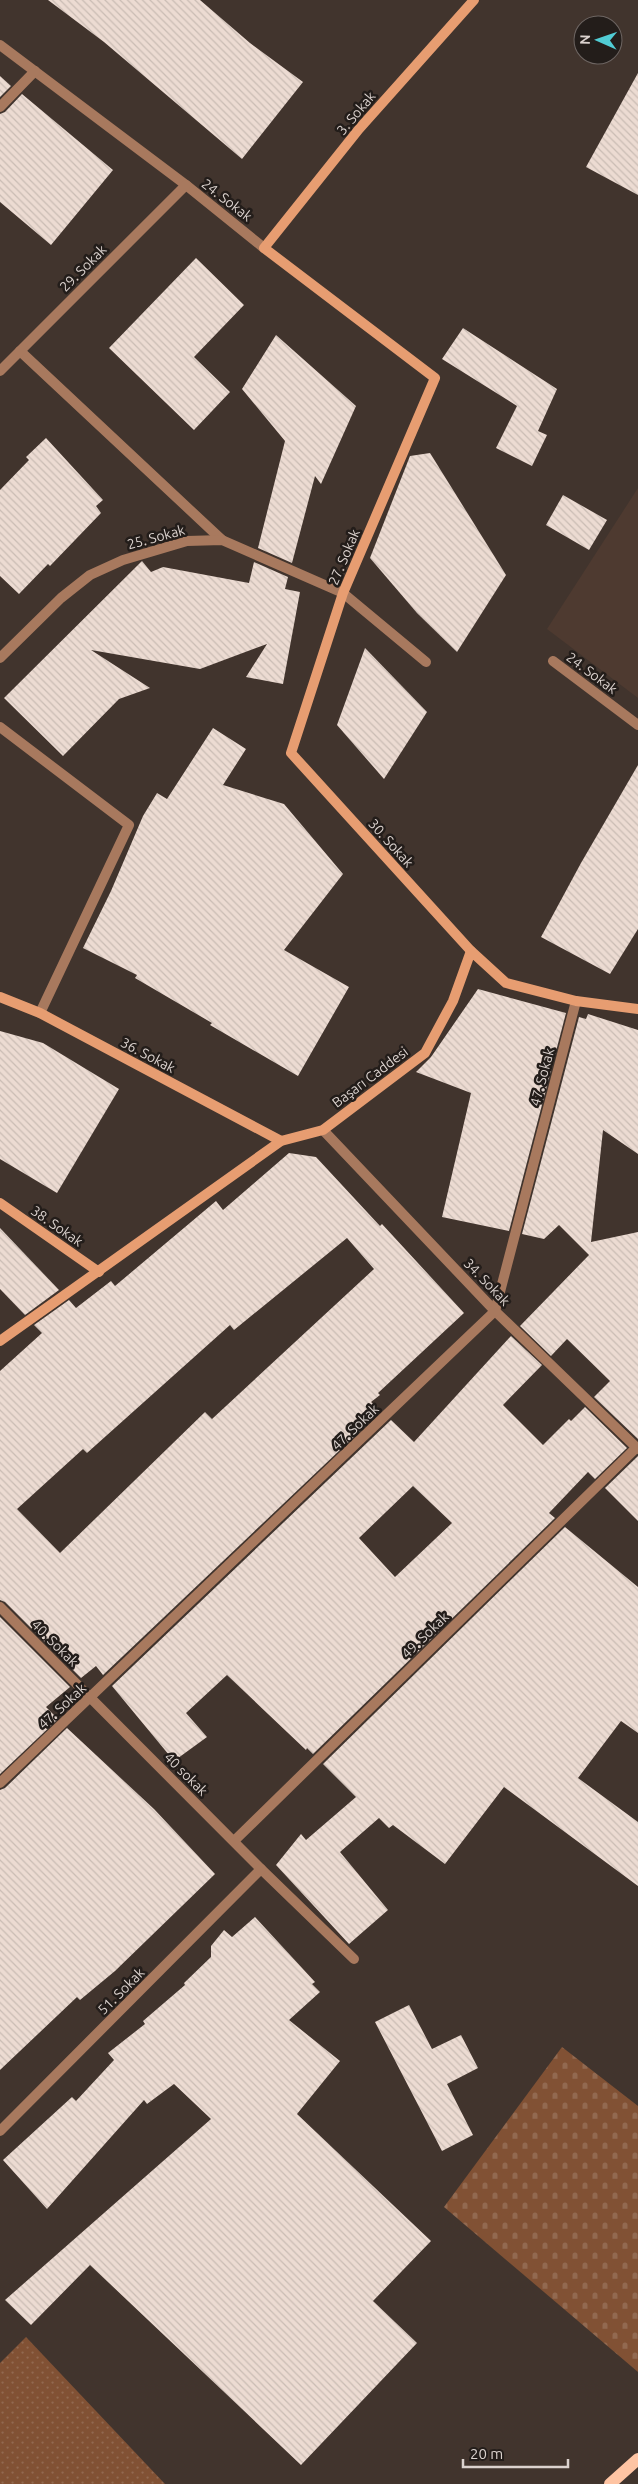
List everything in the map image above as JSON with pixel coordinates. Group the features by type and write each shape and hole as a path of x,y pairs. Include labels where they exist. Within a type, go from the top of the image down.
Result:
{"main road":[{"path":"610,2484 638,2458"}],"street":[{"name":"3. Sokak","path":"264,248 359,129 474,0"},
{"name":"24. Sokak","path":"0,45 186,185 264,248 435,378"},
{"path":"0,107 34,71"},
{"name":"29. Sokak","path":"0,371 186,185"},
{"path":"20,351 222,540"},
{"name":"27. Sokak","path":"292,753 343,593 435,378"},
{"name":"25. Sokak","path":"0,658 62,598 90,576 123,560 187,541 222,540 343,593 426,662"},
{"name":"24. Sokak","path":"553,661 638,725"},
{"path":"0,727 128,825 40,1013"},
{"name":"30. Sokak","path":"292,753 471,951"},
{"path":"471,951 506,983 576,1001 638,1009"},
{"name":"Başarı Caddesi","path":"281,1141 323,1130 425,1052 452,1001 471,951"},
{"name":"36. Sokak","path":"0,997 40,1013 281,1141"},
{"name":"47. Sokak","path":"0,1783 495,1311 576,1001"},
{"name":"34. Sokak","path":"323,1130 495,1311 637,1449"},
{"path":"0,1341 281,1141"},
{"name":"38. Sokak","path":"0,1203 99,1272"},
{"name":"49. Sokak","path":"234,1841 637,1449"},
{"name":"40. Sokak","path":"0,1607 90,1698"},
{"name":"40 sokak","path":"90,1698 261,1870 354,1959"},
{"name":"51. Sokak","path":"0,2131 261,1870"}],"shaded area":[{"path":"638,488 638,698 547,629"}],"green space":[{"path":"562,2047 638,2106 638,2372 444,2207"},
{"path":"26,2337 165,2484 0,2484 0,2363"}],"building":[{"path":"48,0 200,0 250,43 303,82 242,159 104,42"},
{"path":"638,73 638,195 586,167"},
{"path":"0,76 11,86 0,97"},
{"path":"22,94 113,170 51,245 0,202 0,114 5,112"},
{"path":"196,258 244,305 194,357 230,392 194,430 109,348"},
{"path":"463,328 557,389 538,431 547,435 532,466 496,448 517,406 442,359"},
{"path":"276,335 356,406 321,484 315,476 292,563 258,548 285,441 242,389"},
{"path":"46,438 103,500 96,506 101,513 50,566 48,564 19,594 0,576 0,490 29,460 26,457"},
{"path":"430,453 506,575 457,652 417,613 370,558 410,456"},
{"path":"563,495 607,520 589,550 546,525"},
{"path":"142,561 151,572 163,567 249,583 254,562 288,577 285,589 300,592 283,684 246,677 267,644 200,669 91,650 150,688 119,699 63,756 4,698"},
{"path":"365,648 427,712 384,779 337,725"},
{"path":"213,728 246,749 223,785 284,804 343,874 284,950 349,987 298,1076 210,1025 212,1023 135,978 137,975 83,948 111,891 143,816 157,793 167,799"},
{"path":"638,765 638,929 610,974 541,937 581,863"},
{"path":"478,989 566,1013 509,1231 442,1217 471,1093 416,1072 431,1057"},
{"path":"588,1014 638,1030 638,1154 603,1130 591,1242 638,1232 638,1439 594,1397 610,1381 567,1339 551,1356 520,1326 589,1255 559,1225 544,1239 522,1234 579,1017 586,1019"},
{"path":"0,1031 43,1043 119,1089 57,1193 0,1159"},
{"path":"289,1153 316,1157 380,1226 382,1224 464,1313 378,1393 380,1395 371,1402 381,1411 103,1675 96,1666 81,1678 5,1602 0,1600 0,1371 42,1333 34,1325 69,1300 76,1308 111,1281 115,1286 216,1201 223,1210","holes":["347,1238 374,1269 212,1419 205,1412 60,1553 17,1509 83,1449 87,1453 230,1325 234,1330"]},
{"path":"0,1228 59,1290 25,1315 0,1289"},
{"path":"511,1336 542,1365 503,1405 543,1445 569,1419 571,1421 585,1407 627,1448 595,1479 588,1472 549,1513 555,1518 313,1754 307,1748 306,1750 227,1675 186,1713 207,1737 174,1761 112,1686 391,1420 414,1442","holes":["413,1486 452,1523 395,1577 359,1538"]},
{"path":"638,1456 638,1521 605,1488"},
{"path":"565,1527 638,1587 638,1733 621,1721 578,1778 638,1822 638,1886 504,1787 445,1864 393,1825 389,1828 379,1818 340,1852 388,1910 349,1944 276,1865 301,1834 306,1840 356,1797 323,1764"},
{"path":"0,1617 70,1687 46,1707 58,1719 0,1774"},
{"path":"67,1728 154,1809 215,1874 115,1971 80,2000 77,1997 0,2070 0,1790 5,1788"},
{"path":"255,1917 315,1982 312,1984 320,1992 289,2020 340,2061 297,2114 431,2241 373,2301 417,2343 301,2465 90,2265 31,2325 5,2300 211,2119 174,2084 147,2104 144,2100 47,2209 3,2160 72,2097 76,2101 114,2060 108,2053 145,2024 143,2021 185,1985 184,1983 211,1957 211,1946 224,1930 232,1937"},
{"path":"409,2005 432,2049 461,2035 478,2068 447,2084 473,2135 442,2151 375,2022"}]}
